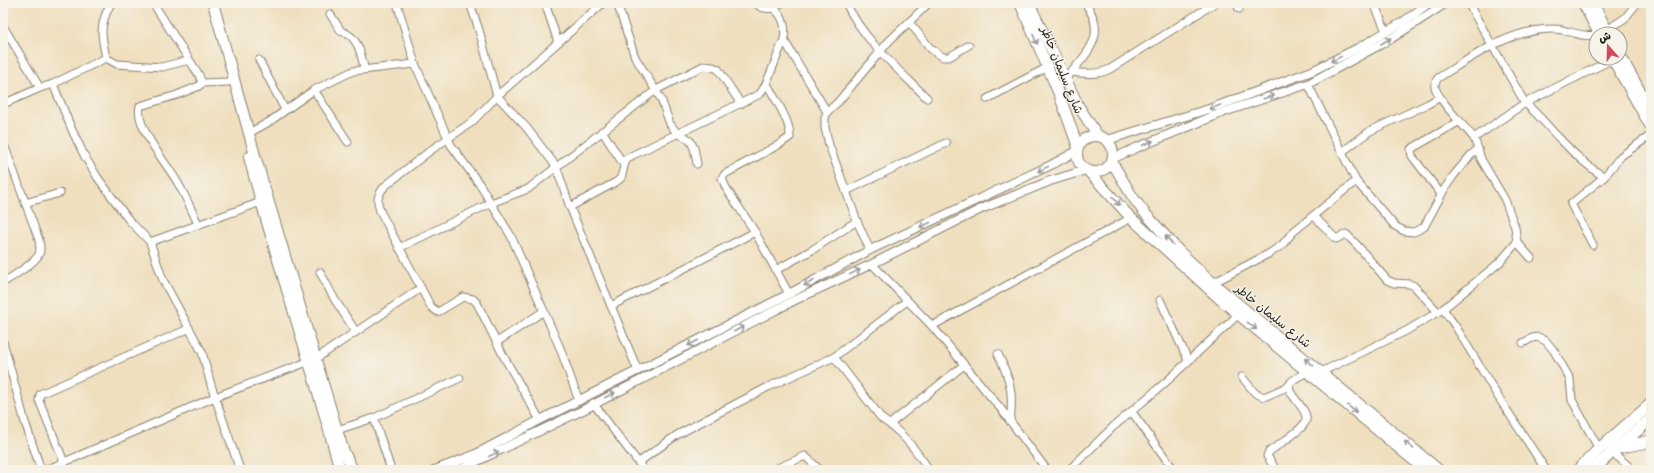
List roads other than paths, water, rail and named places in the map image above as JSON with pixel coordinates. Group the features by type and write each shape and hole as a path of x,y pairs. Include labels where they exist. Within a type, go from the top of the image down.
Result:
{"main road":[{"path":"206,3 261,202 344,452 353,470"},
{"path":"213,3 313,360 340,470"},
{"name":"شارع سليمان خاطر","path":"1020,3 1048,67 1077,149"},
{"name":"شارع سليمان خاطر","path":"1029,3 1068,76 1079,107 1103,138"},
{"path":"1583,3 1600,26"},
{"path":"1593,3 1602,26"},
{"path":"1620,66 1651,127"},
{"path":"1621,66 1651,111"},
{"path":"1088,137 1103,138 1113,150 1112,160 1109,166 1100,172 1088,171 1080,165 1077,160 1077,149 1083,139 1088,137"},
{"name":"شارع سليمان خاطر","path":"1112,160 1132,196 1144,212 1178,251 1213,283 1241,312 1321,372 1439,470"},
{"name":"شارع سليمان خاطر","path":"1088,171 1131,218 1241,312 1307,372 1425,470"},
{"path":"1620,431 1651,399"},
{"path":"1578,470 1599,449 1651,404"},
{"path":"1593,470 1651,419"},
{"path":"1615,450 1651,441"}],"street":[{"path":"106,58 101,28 105,13 111,3"},
{"path":"153,3 199,75 202,83"},
{"path":"397,3 415,64 454,152 491,203 511,236 560,348 578,400"},
{"path":"470,3 497,96 526,127 556,166 570,207 638,371"},
{"path":"545,3 558,42"},
{"path":"540,420 497,342 481,308 473,299 463,297 438,312 431,307 399,248 378,204 380,192 393,180 448,138 472,122 497,96 603,3"},
{"path":"617,3 634,57 666,108 670,124 676,133 687,138 691,142 694,148 697,164"},
{"path":"756,3 759,7 767,8 774,8 781,3"},
{"path":"846,3 864,33 927,98"},
{"path":"870,250 840,177 827,136 825,118 827,112 838,102 890,41 929,3"},
{"path":"1068,76 1088,53 1092,46 1096,28 1092,15 1085,3"},
{"path":"1068,76 1104,72 1215,3"},
{"path":"1376,3 1376,8 1386,31"},
{"path":"1103,138 1209,109 1312,71 1360,47 1429,3"},
{"path":"1112,160 1136,148 1224,112 1308,84 1392,38 1446,3"},
{"path":"1468,3 1491,46 1525,103 1540,116 1562,141 1604,177"},
{"path":"1614,26 1625,18 1637,3"},
{"path":"570,207 621,178 626,159 676,133 760,94 767,84 784,40 785,29 783,20 774,8"},
{"path":"330,14 341,31 348,33 354,40 360,51 364,68"},
{"path":"909,22 931,49 943,57 953,54 969,45"},
{"path":"1531,258 1517,242 1515,227 1505,200 1481,159 1474,138 1440,97 1435,87 1435,83 1438,78 1491,46 1522,35 1552,28 1578,36 1588,35"},
{"path":"4,29 40,88"},
{"path":"3,44 10,39"},
{"path":"784,40 827,112"},
{"path":"106,58 117,64 162,67 189,60"},
{"path":"3,104 53,84 106,58"},
{"path":"259,60 285,110"},
{"path":"249,133 269,122 314,90 353,71 364,68 415,64"},
{"path":"399,248 491,203 528,189 656,90 703,66 713,67 722,75 741,104"},
{"path":"1474,138 1525,103 1597,66"},
{"path":"986,99 1048,67"},
{"path":"198,224 179,184 147,135 140,119 139,110 140,106 176,95 199,86 202,83 229,82"},
{"path":"53,84 85,157 98,178 128,219 150,242 163,280 188,329 202,352 215,398 240,470"},
{"path":"767,84 785,118 790,132 790,137 725,174 722,178 726,188 755,232 789,294"},
{"path":"1308,84 1356,181 1395,226 1408,232 1419,230 1424,227 1454,175 1478,149"},
{"path":"314,90 348,142"},
{"path":"1342,152 1376,128 1440,97"},
{"path":"1442,194 1412,156 1411,149 1460,121"},
{"path":"602,131 624,165"},
{"path":"1593,245 1571,204 1604,177 1621,156 1651,135"},
{"path":"3,142 39,240 40,251 38,256 32,262 4,282"},
{"path":"846,191 946,143"},
{"path":"435,470 474,455 578,400 789,294 870,250 1031,175 1077,149"},
{"path":"459,470 505,449 793,301 872,264 981,209 1050,181 1088,171"},
{"path":"1213,283 1270,253 1356,181"},
{"path":"25,203 60,193"},
{"path":"150,242 261,202"},
{"path":"1314,216 1336,239 1346,234 1357,244 1387,280 1394,283 1410,284 1414,286 1456,327 1497,395 1546,470"},
{"path":"932,326 1131,218"},
{"path":"776,270 812,250 857,221"},
{"path":"612,306 755,232"},
{"path":"1321,372 1399,335 1440,310 1500,262 1517,242"},
{"path":"872,264 932,326 1010,421 1047,470"},
{"path":"320,272 335,300 356,332"},
{"path":"46,470 215,398 313,360 421,288"},
{"path":"1160,300 1188,360"},
{"path":"639,462 677,435 768,387 834,357 907,301"},
{"path":"497,342 544,312"},
{"path":"1069,470 1113,427 1132,412 1241,312"},
{"path":"64,462 39,400 40,394 188,329"},
{"path":"1523,343 1532,338 1538,337 1546,341 1554,351 1570,379 1572,400 1599,449"},
{"path":"3,342 25,422 41,470"},
{"path":"998,354 1009,377 1012,406 1010,421"},
{"path":"834,357 882,418 890,424 918,454 929,470"},
{"path":"890,424 964,365"},
{"path":"1242,377 1255,394 1264,397 1289,386 1295,379 1307,372"},
{"path":"337,430 374,418 460,378"},
{"path":"1276,470 1267,456 1269,452 1302,426 1306,422 1307,417 1290,392 1289,386"},
{"path":"593,403 644,470"},
{"path":"1132,412 1174,470"},
{"path":"374,418 391,470"},
{"path":"1615,450 1633,470"},
{"path":"772,470 805,456 820,470"}]}
